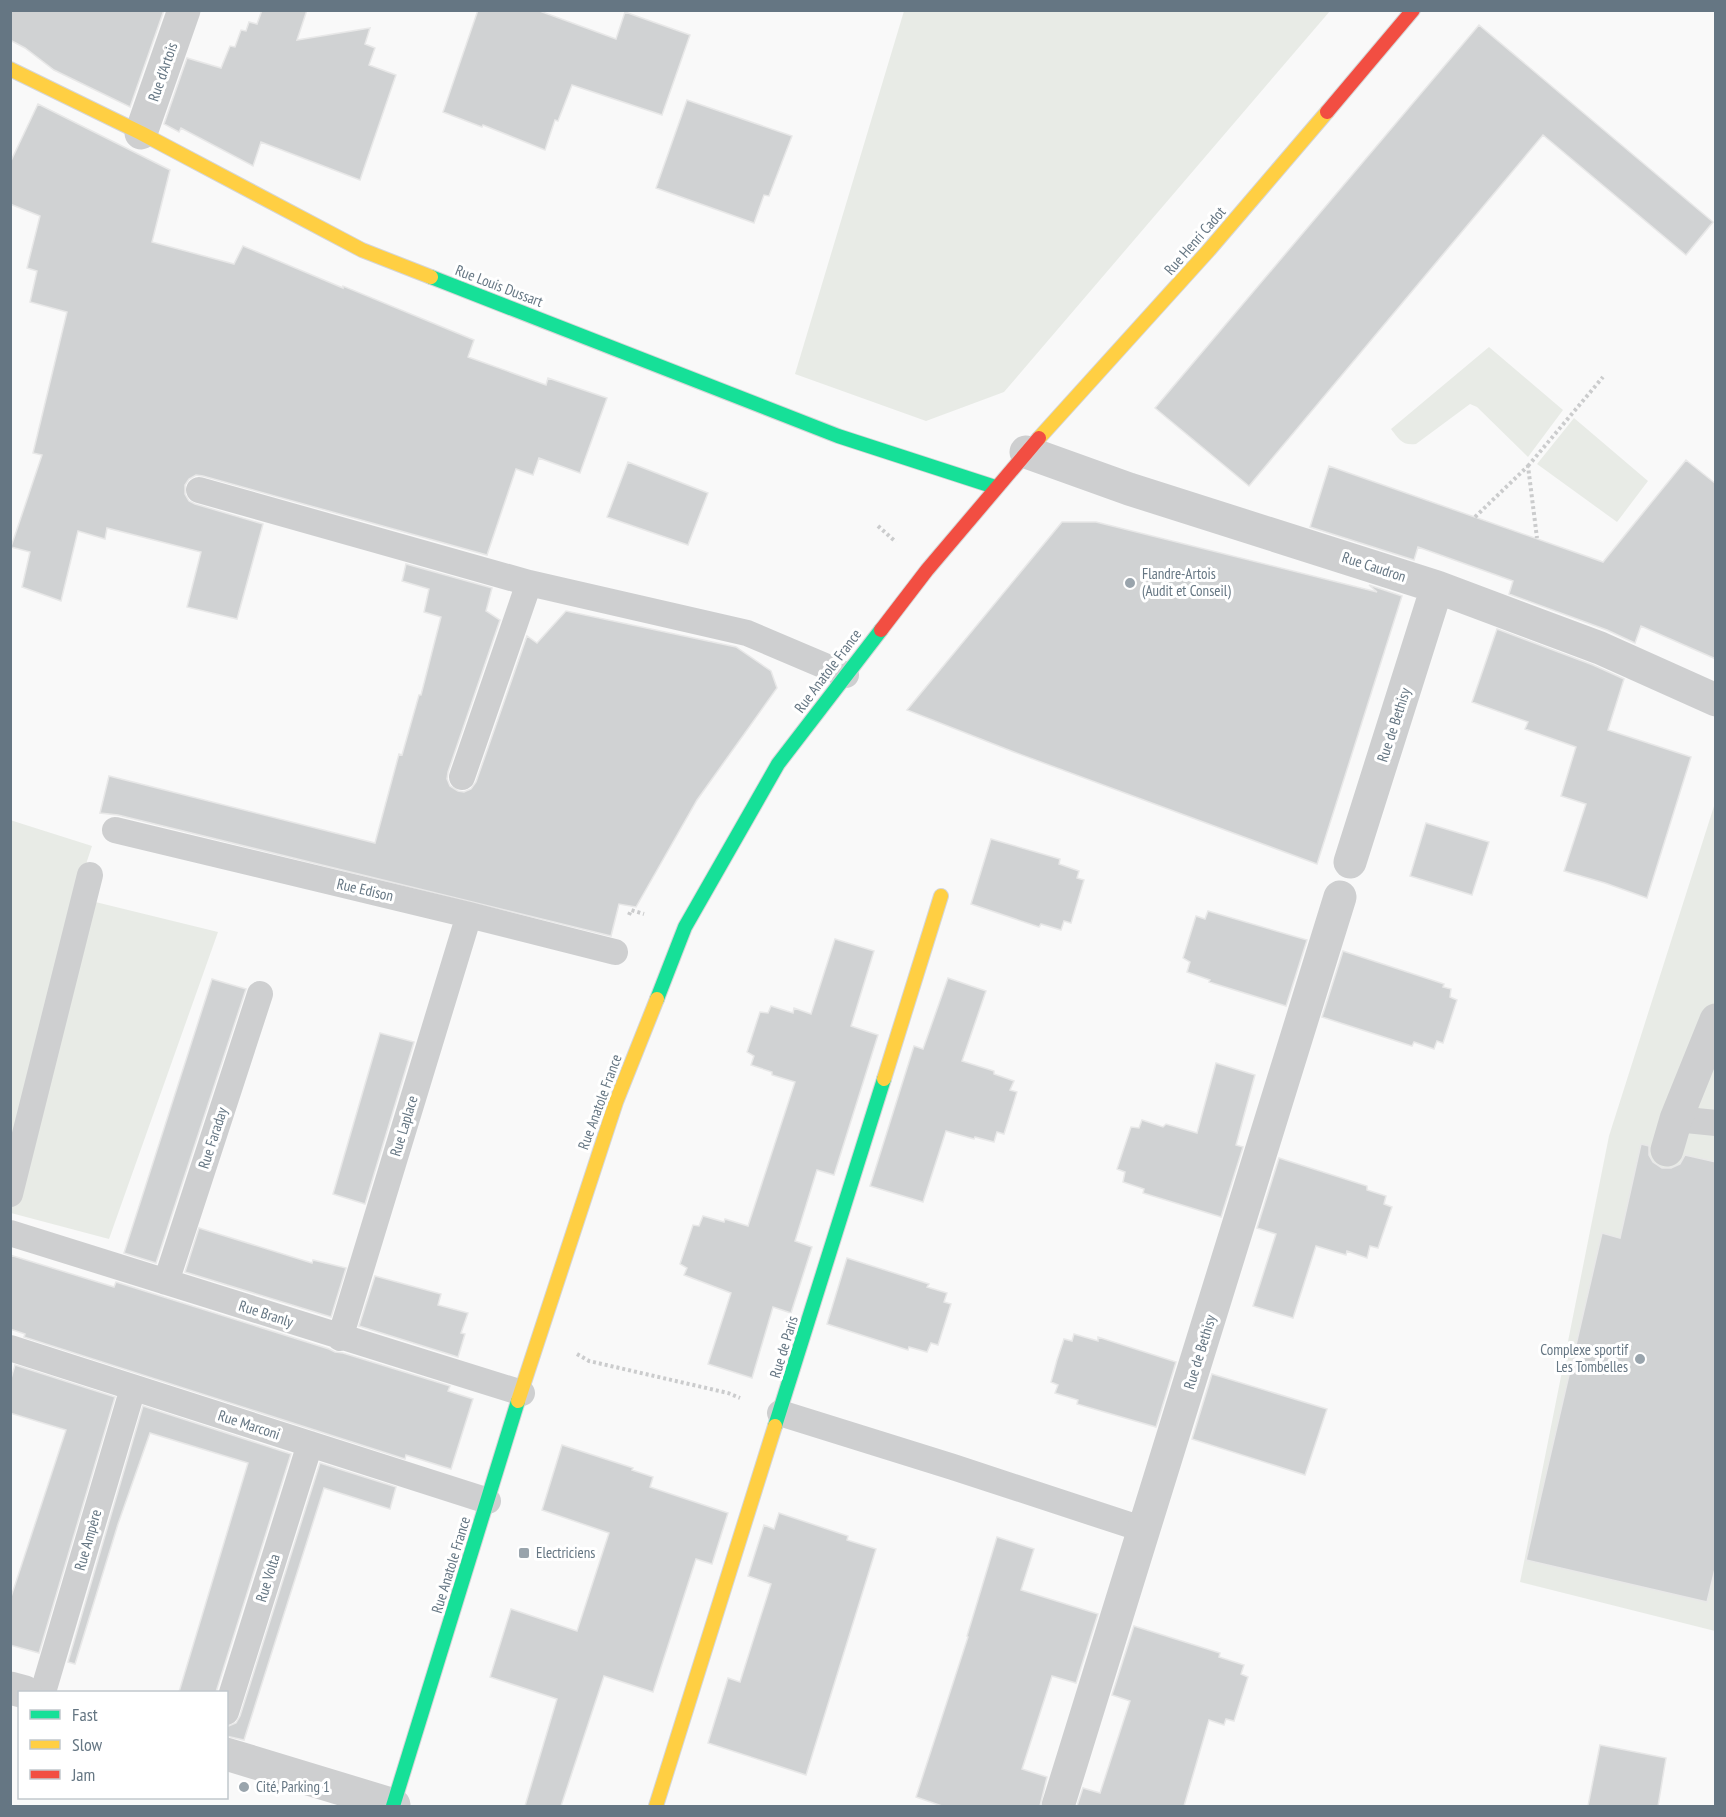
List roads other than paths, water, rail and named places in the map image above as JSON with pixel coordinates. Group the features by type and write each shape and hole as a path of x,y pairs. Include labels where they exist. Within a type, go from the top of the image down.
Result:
{"main road":[{"name":"Rue Henri Cadot","path":"995,487 1209,250 1413,10"},
{"name":"Rue Louis Dussart","path":"10,69 141,133 362,250 838,436 995,487"},
{"name":"Rue Anatole France","path":"394,1806 539,1334 616,1102 685,927 778,764 927,570 995,487"},
{"name":"Rue de Paris","path":"657,1806 941,896"}],"street":[{"name":"Rue d'Artois","path":"141,133 184,10"},
{"name":"Rue Caudron","path":"1026,452 1129,489 1437,587 1600,648 1716,700"},
{"name":"Rue de Bethisy","path":"1350,862 1437,587"},
{"name":"Rue de Bethisy","path":"1058,1806 1340,897"},
{"path":"1667,1150 1676,1119 1716,1020"},
{"path":"228,1755 394,1806"}],"lane":[{"path":"199,490 529,583 747,633 846,675"},
{"path":"462,777 529,583"},
{"name":"Rue Edison","path":"115,830 615,952"},
{"path":"10,1194 90,875"},
{"name":"Rue Laplace","path":"340,1338 469,915"},
{"name":"Rue Faraday","path":"166,1282 260,994"},
{"path":"1676,1119 1716,1123"},
{"name":"Rue Branly","path":"10,1233 522,1393"},
{"name":"Rue Marconi","path":"10,1348 488,1501"},
{"name":"Rue Ampère","path":"43,1691 133,1388"},
{"path":"780,1413 1145,1530"},
{"name":"Rue Volta","path":"228,1706 310,1444"}],"place":[{"name":"Flandre-Artois (Audit et Conseil)","path":"1130,583"},
{"name":"Complexe sportif Les Tombelles","path":"1640,1359"},
{"name":"Electriciens","path":"524,1553"},
{"name":"Cité, Parking 1","path":"244,1787"}]}
